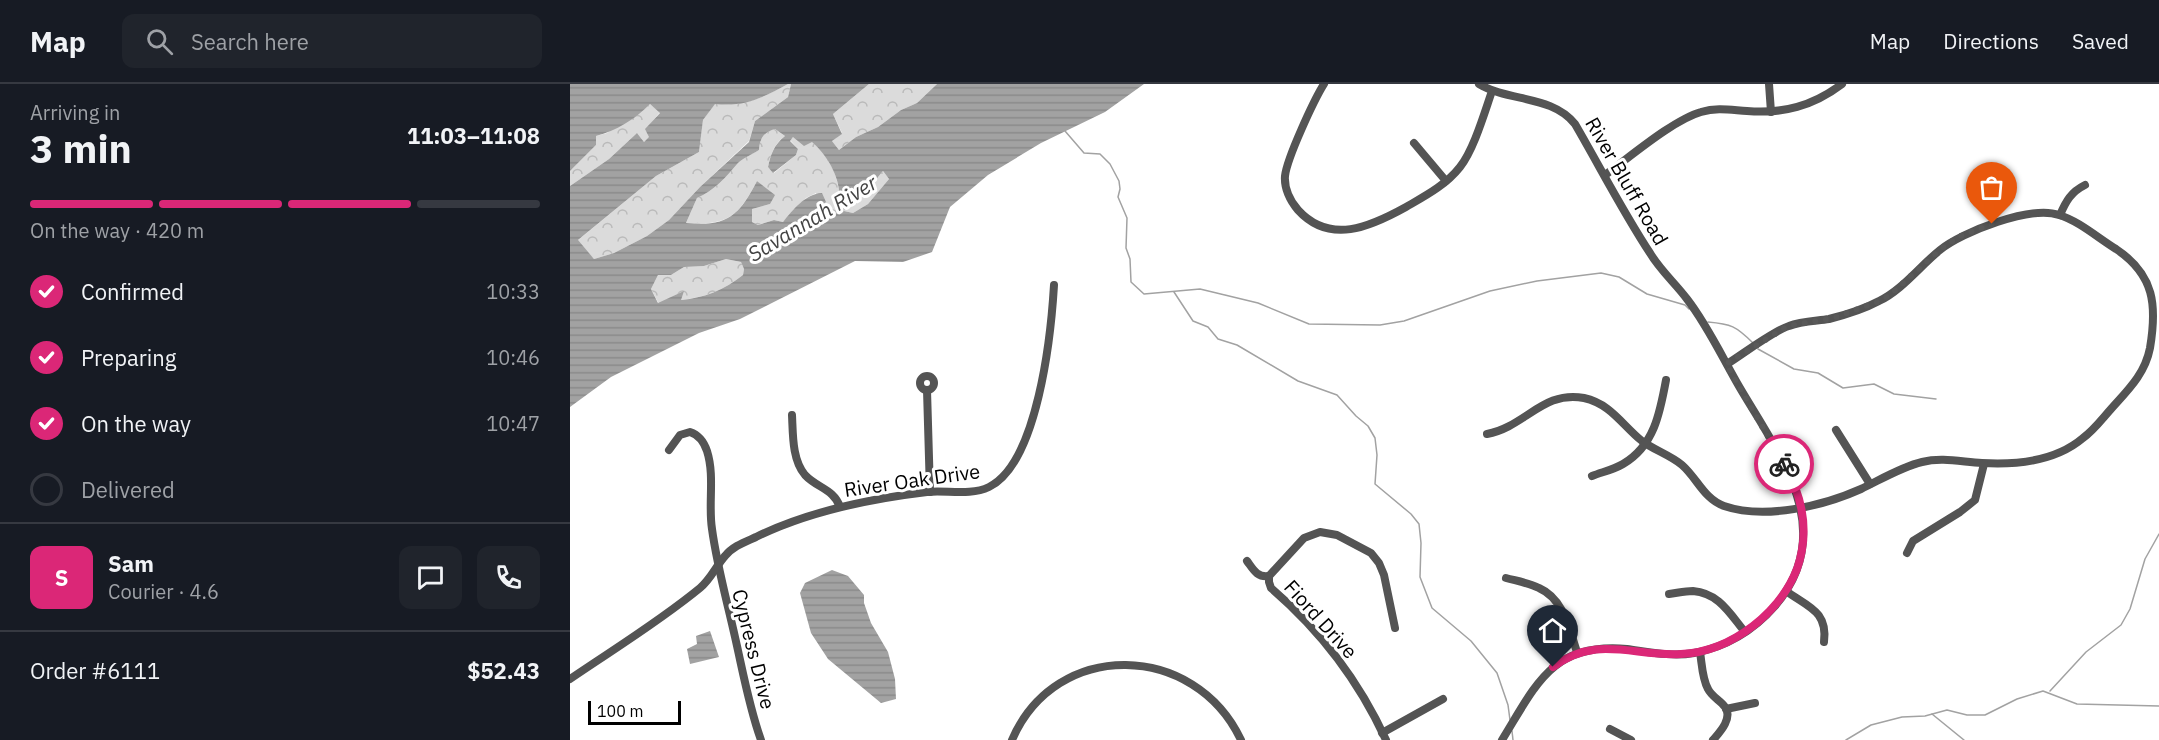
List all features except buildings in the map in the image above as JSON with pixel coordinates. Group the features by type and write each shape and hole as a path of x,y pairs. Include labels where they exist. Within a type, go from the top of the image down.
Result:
{"street":[{"path":"1324,84 1313,104 1285,174 1290,199 1307,220 1332,230 1369,225 1385,219 1439,188 1458,170 1467,157 1492,91"},
{"name":"River Bluff Road","path":"1479,84 1492,91 1550,105 1567,114 1575,123 1642,242 1688,300 1726,364 1789,473 1801,507 1804,525 1802,551 1795,573 1771,610 1745,632 1720,646 1700,652 1670,654 1610,648 1577,652"},
{"path":"1769,84 1771,111"},
{"path":"1605,176 1674,125 1690,116 1718,109 1789,110 1827,95 1842,84"},
{"path":"1414,143 1446,181"},
{"path":"2060,215 2068,197 2085,185"},
{"path":"1487,434 1509,428 1551,400 1571,397 1593,400 1607,407 1645,443 1678,462 1706,494 1721,505 1767,513 1786,511 1839,497 1922,462 1940,460 1984,464 2038,460 2060,453 2094,429 2141,375 2148,357 2155,311 2146,279 2125,256 2060,215 2050,212 2010,218 1958,237 1880,301 1834,318 1788,326 1726,364"},
{"name":"River Oak Drive","path":"570,678 688,598 708,580 732,550 758,536 785,524 840,507 930,492 978,490 990,486 1004,475 1018,455 1032,424 1048,340 1053,285"},
{"path":"1592,476 1621,466 1635,455 1653,434 1658,423 1666,380"},
{"path":"927,390 930,492"},
{"path":"792,415 796,455 800,466 810,480 833,494 840,507"},
{"path":"1836,430 1870,484"},
{"name":"Cypress Drive","path":"669,450 680,435 690,432 699,436 706,449 711,473 710,516 717,566 751,710 761,740"},
{"path":"1907,553 1913,541 1975,500 1984,464"},
{"path":"1269,576 1304,538 1320,532 1337,535 1371,553 1379,563 1395,628"},
{"name":"Fiord Drive","path":"1247,561 1257,573 1269,576 1271,588 1306,619 1333,651 1361,693 1384,736"},
{"path":"1502,740 1540,680 1558,663 1577,652 1562,610 1554,599 1538,587 1506,578"},
{"path":"1669,594 1692,591 1712,596 1727,608 1745,632"},
{"path":"1785,591 1821,617 1825,626 1824,642"},
{"path":"1700,652 1707,687 1726,709 1726,722 1713,740"},
{"path":"1012,740 1028,712 1045,694 1062,683 1100,668 1132,664 1165,671 1197,687 1220,707 1241,740"},
{"path":"1384,736 1443,699"},
{"path":"1726,709 1755,703"},
{"path":"1610,729 1630,740"}],"green space":[{"path":"791,84 788,97 755,121 749,141 669,220 647,236 614,253 594,259 577,241 656,176 699,152 703,120 715,103 744,103"},
{"path":"869,84 937,84 917,103 901,110 878,127 856,137 839,150 832,141 842,133 833,114"},
{"path":"650,104 660,112 646,129 650,137 644,142 637,133 609,159 570,186 570,171 596,145 596,136 607,133"},
{"path":"775,129 785,136 770,157 768,167 774,173 796,155 798,149 790,140 793,137 812,141 825,153 834,170 839,188 840,205 834,218 820,207 816,193 806,198 783,222 774,220 758,225 752,222 752,209 770,204 771,193 757,181 744,203 730,217 712,223 686,223 697,198 714,188 740,161 759,150 763,136"},
{"path":"883,171 889,179 868,204 853,213 844,211 847,204 863,195"},
{"path":"726,259 741,262 744,269 743,275 713,292 680,300 683,292 659,304 651,289 658,275 671,275 684,267 704,266"}],"water":[{"name":"Savannah River","path":"570,84 788,84 744,103 715,104 703,120 699,152 656,176 578,240 594,259 614,253 647,236 669,220 700,187 749,142 755,121 788,97 791,84 869,84 833,114 842,134 832,141 839,150 856,137 878,127 901,110 917,103 937,84 1144,84 1105,112 1041,143 988,175 950,207 932,252 903,262 855,261 740,319 699,333 611,377 570,407 570,186 609,159 637,133 644,142 649,137 645,129 660,113 650,104 625,124 596,136 596,145 570,171","holes":["775,129 785,136 774,150 768,167 773,173 796,155 798,149 790,141 793,137 804,146 812,142 820,149 836,177 839,198 834,218 820,207 826,202 822,193 805,199 783,222 774,220 758,225 752,222 752,209 770,204 775,195 757,181 744,203 730,217 712,223 686,223 697,198 714,188 740,161 759,150 763,136","883,171 889,179 868,204 853,213 844,211 847,204 863,195","726,259 741,262 744,269 743,275 714,292 681,300 684,291 658,303 651,289 658,275 671,275 684,267 704,266"]},
{"path":"832,570 848,576 864,595 864,603 871,623 888,652 895,679 896,699 881,703 828,659 811,633 800,593 805,583"},
{"path":"710,631 719,657 690,664 687,649 697,644 696,636"}],"waterway":[{"path":"1065,131 1084,153 1100,154 1110,164 1119,181 1118,197 1127,218 1126,248 1130,259 1131,282 1144,294 1200,289 1258,303 1309,324 1380,325 1404,321 1490,291 1537,281 1601,273 1619,277 1647,294 1685,305 1689,309"},
{"path":"1174,292 1193,321 1208,327 1218,339 1237,345 1298,381 1337,395 1368,426 1375,438 1377,455 1375,484 1411,514 1419,524 1420,577 1432,608 1471,641 1497,673 1508,705 1510,720"},
{"path":"1708,322 1733,327 1753,343"},
{"path":"1758,349 1794,369 1818,373 1843,388 1874,384 1894,394 1936,399"},
{"path":"2050,691 2086,652 2121,625 2130,609 2145,559 2159,534"},
{"path":"1846,740 1871,725 1902,717 1925,716 1947,710 1967,715 1985,715 2017,699 2043,691 2077,704 2159,706"},
{"path":"1932,714 1964,740"},
{"path":"1512,731 1513,740"}],"way so far":[{"path":"1784,464 1726,364 1788,326 1834,318 1880,301 1958,237 1992,224"}],"route":[{"path":"1553,667 1577,652 1599,648 1670,654 1700,652 1734,639 1763,618 1778,602 1791,582 1802,551 1803,516 1794,485 1784,464"}]}
